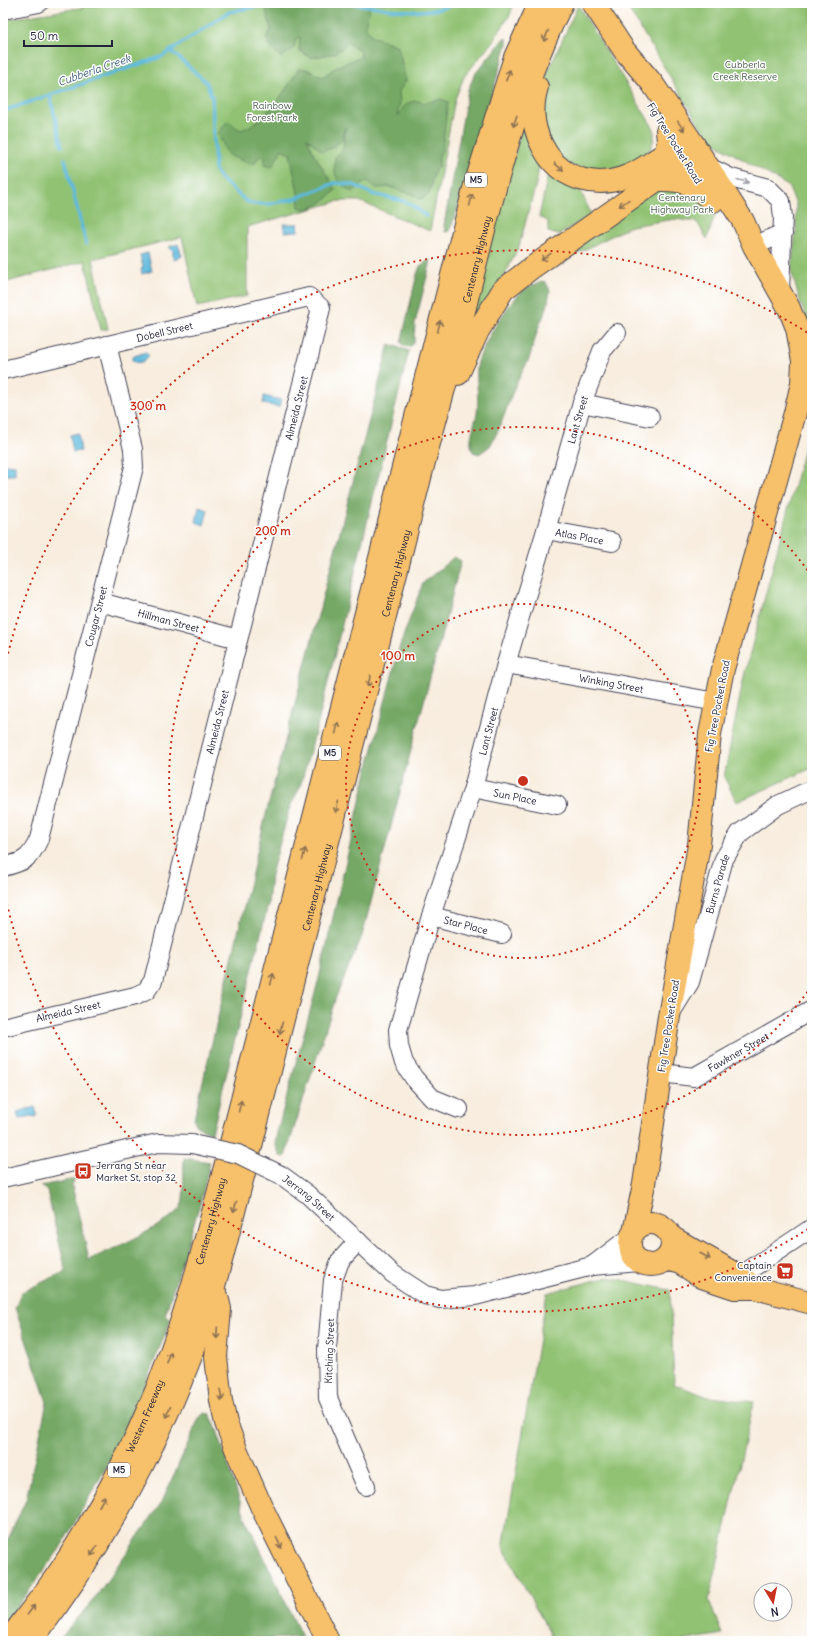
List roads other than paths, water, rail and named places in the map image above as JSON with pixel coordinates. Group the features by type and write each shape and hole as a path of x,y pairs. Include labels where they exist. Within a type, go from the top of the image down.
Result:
{"main road":[{"name":"Centenary Highway","path":"238,1156 474,185 512,64 540,3"},
{"name":"Centenary Highway","path":"205,1282 420,481 450,366 494,185 532,70 562,3"},
{"name":"Fig Tree Pocket Road","path":"599,11 624,50 643,89 677,148 732,227 754,246"},
{"name":"Fig Tree Pocket Road","path":"624,50 652,83 677,148 707,166 743,221 754,246 789,308 801,344 803,361 802,383 795,413 723,670 716,702 710,734 699,845 669,1016 644,1184 632,1235"},
{"path":"532,70 537,86 532,110 536,130 543,147 559,169 580,180 604,182 624,178 645,168 677,148"},
{"path":"420,481 460,367 478,331 503,290 530,269 656,180 677,148"},
{"path":"656,180 683,181 695,186 713,201"},
{"name":"Fig Tree Pocket Road","path":"644,1184 652,1211 667,1232 744,1284"},
{"path":"651,1223 667,1232 672,1249 666,1259 654,1265 640,1262 632,1252 632,1235 638,1227 651,1223"},
{"name":"Fig Tree Pocket Road","path":"666,1259 680,1263 702,1277 744,1284 812,1303"},
{"path":"205,1282 220,1309 217,1328 217,1371 226,1423 262,1508 328,1641"},
{"name":"Western Freeway","path":"8,1641 61,1569 114,1479 151,1403 182,1322 205,1282"},
{"name":"Western Freeway","path":"31,1641 96,1548 136,1479 172,1404 190,1360 205,1282"}],"street":[{"path":"3,10 39,3"},
{"path":"707,166 731,178 768,188 781,201 783,207 783,233 780,291"},
{"path":"754,246 783,233"},
{"name":"Dobell Street","path":"3,370 309,297 321,308"},
{"name":"Almeida Street","path":"3,1026 135,996 146,991 153,981 321,308"},
{"name":"Lant Street","path":"459,1109 432,1098 423,1088 404,1063 399,1046 398,1030 431,916 473,788 506,664 582,403 602,351 617,333"},
{"name":"Cougar Street","path":"3,867 23,862 29,857 39,839 134,467 133,449 107,345"},
{"path":"582,403 650,417"},
{"name":"Atlas Place","path":"546,530 612,542"},
{"name":"Hillman Street","path":"100,602 238,639"},
{"name":"Winking Street","path":"506,664 716,702"},
{"name":"Sun Place","path":"473,788 557,805"},
{"name":"Burns Parade","path":"669,1016 690,982 724,859 740,833 778,805 812,789"},
{"name":"Star Place","path":"431,916 502,934"},
{"name":"Fawkner Street","path":"661,1073 694,1077 812,1010"},
{"name":"Jerrang Street","path":"3,1178 140,1146 158,1144 192,1144 238,1154 282,1175 307,1194 393,1274 411,1288 425,1295 440,1299 476,1296 592,1266 640,1262"},
{"path":"744,1284 810,1231"},
{"name":"Jerrang Street","path":"592,1266 632,1235"},
{"name":"Kitching Street","path":"358,1241 340,1261 333,1280 327,1349 328,1398 366,1486"}],"water":[{"path":"283,224 298,224 298,231 285,232"},
{"path":"178,244 182,256 175,260 173,258 173,251 169,247"},
{"path":"148,253 152,271 142,274 141,269 143,267 140,255"},
{"path":"146,352 149,355 143,361 134,362 132,360 134,356"},
{"path":"264,396 281,400 279,407 263,404"},
{"path":"78,433 81,451 73,452 70,435"},
{"path":"6,464 15,465 15,475 3,475 3,468"},
{"path":"199,507 208,510 204,525 196,522"},
{"path":"35,1107 37,1114 36,1117 30,1116 19,1119 17,1112"}],"waterway":[{"name":"Cubberla Creek","path":"3,111 161,57 229,12 274,3"},
{"name":"Cubberla Creek","path":"348,3 389,9 417,11 444,8 456,3"},
{"path":"171,51 206,82 212,97 215,170 220,178 246,201 254,204 269,204 294,199 335,183 354,185 372,194 404,201 412,205 426,216"},
{"path":"50,96 62,146"},
{"path":"65,159 86,244"}],"place":[{"name":"Jerrang St near Market St, stop 32","path":"83,1171"},
{"name":"Captain Convenience","path":"785,1271"}],"park label":[{"name":"Cubberla Creek Reserve","path":"745,70"},
{"name":"Rainbow Forest Park","path":"272,110"},
{"name":"Centenary Highway Park","path":"682,202"}]}
